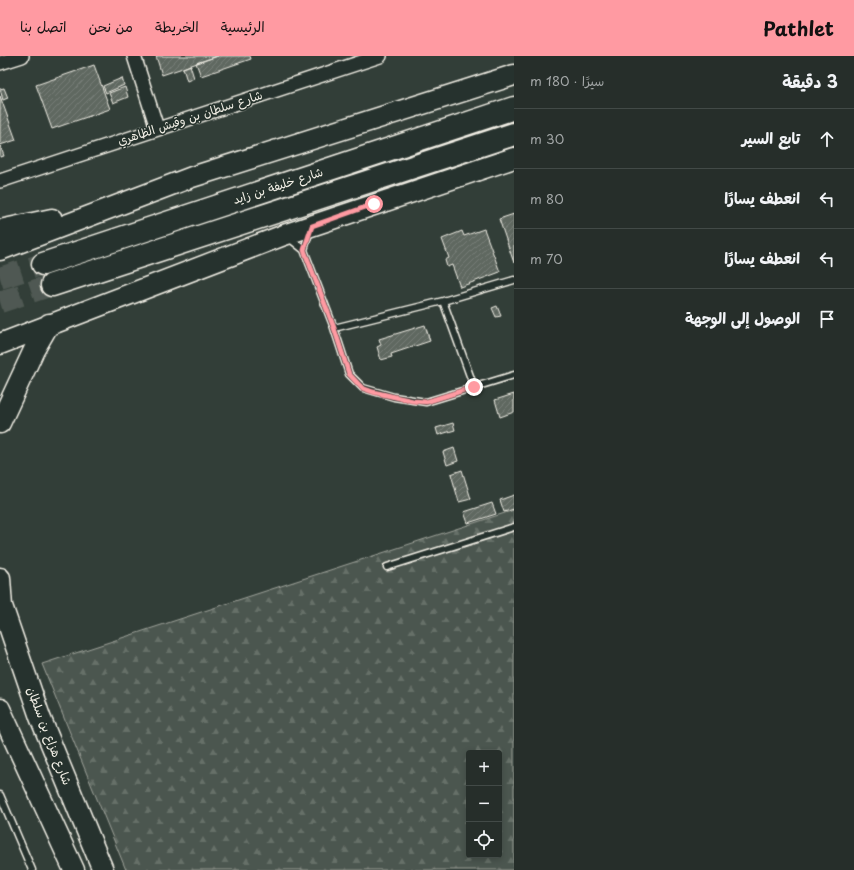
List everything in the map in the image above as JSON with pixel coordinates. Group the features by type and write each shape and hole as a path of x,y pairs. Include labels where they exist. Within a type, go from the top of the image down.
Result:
{"highway":[{"name":"شارع خليفة بن زايد","path":"43,264 514,108"},
{"name":"شارع خليفة بن زايد","path":"52,285 514,134"}],"main road":[{"path":"0,250 112,206 192,177 514,75"},
{"path":"5,341 284,235 514,158"},
{"path":"0,230 112,206"},
{"path":"0,234 112,206"},
{"path":"0,423 34,350 49,324"},
{"name":"شارع هزاع بن سلطان","path":"0,578 1,604 40,716 103,870"},
{"path":"0,710 74,870"}],"street":[{"path":"0,63 22,56"},
{"path":"134,56 158,128"},
{"name":"شارع سلطان بن وقيش الظاهري","path":"0,182 360,59 380,56"}],"lane":[{"path":"304,250 312,226"},
{"path":"284,235 304,250 334,328 349,374 362,388 394,397 426,402 514,375"},
{"path":"334,328 443,301 514,280"},
{"path":"443,301 474,387"},
{"path":"387,567 514,527"},
{"path":"0,795 32,870"}],"green space":[{"path":"514,510 514,870 126,870 42,664"}],"building":[{"path":"156,56 218,56 162,75"},
{"path":"218,56 250,56 251,59 201,76 196,63"},
{"path":"94,65 110,109 52,129 36,85"},
{"path":"190,65 194,78 187,81 183,68"},
{"path":"122,78 124,85 106,93 103,86"},
{"path":"125,87 128,97 113,103 109,93"},
{"path":"4,88 8,98 3,100 0,89"},
{"path":"0,96 16,140 0,145"},
{"path":"0,145 4,156 0,157"},
{"path":"514,214 514,263 499,219"},
{"path":"484,229 500,272 460,287 452,265 447,267 445,260 449,258 442,239 462,231 464,236"},
{"path":"497,306 501,316 496,317 492,308"},
{"path":"425,325 430,341 391,354 392,357 381,360 377,347 381,345 379,339"},
{"path":"514,394 514,412 500,417 495,400"},
{"path":"453,423 455,430 438,435 436,428"},
{"path":"454,448 458,461 447,465 443,452"},
{"path":"462,470 471,499 459,502 451,474"},
{"path":"514,495 514,509 504,512 500,500"},
{"path":"492,503 496,514 468,523 464,512"}],"tunnel":[{"path":"0,278 43,264"},
{"path":"0,302 52,285"}],"route":[{"path":"374,204 312,226 308,234 304,250 334,328 349,374 362,388 413,401 426,402 474,387"}]}
